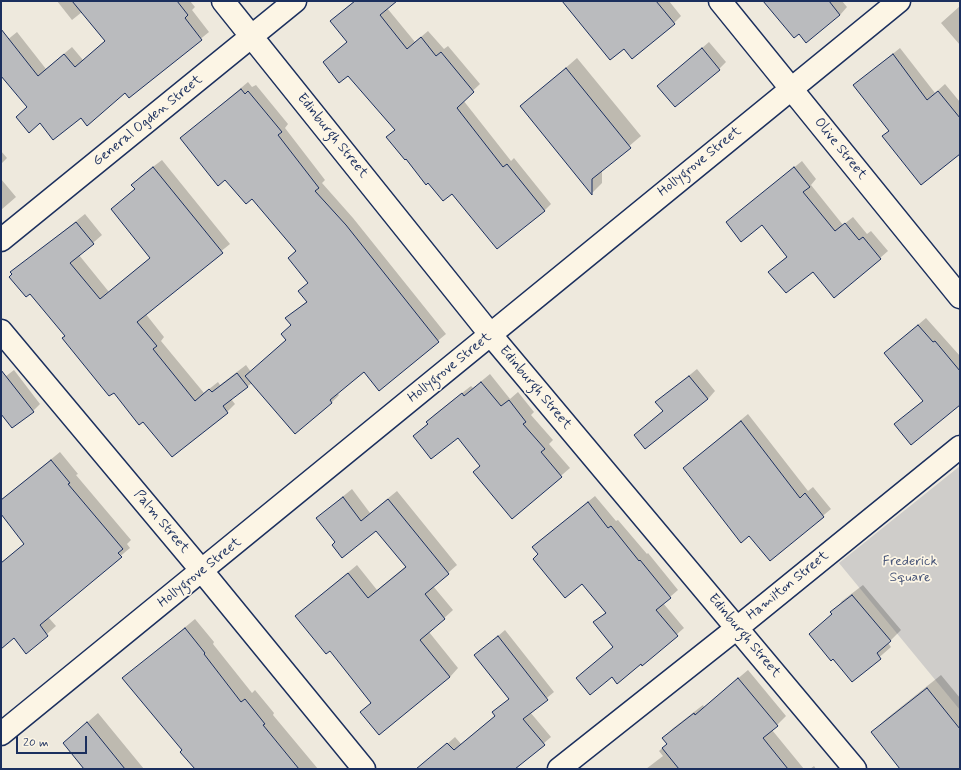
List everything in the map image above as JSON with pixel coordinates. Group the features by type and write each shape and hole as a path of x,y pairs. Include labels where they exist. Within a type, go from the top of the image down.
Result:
{"street":[{"name":"Edinburgh Street","path":"223,1 490,334 856,769"},
{"name":"General Ogden Street","path":"1,240 295,1"},
{"name":"Olive Street","path":"720,1 960,298"},
{"name":"Hollygrove Street","path":"1,734 202,572 490,334 898,1"},
{"name":"Palm Street","path":"1,331 364,769"},
{"name":"Hamilton Street","path":"559,769 737,628 960,447"}],"green space":[{"name":"Frederick Square","path":"960,466 960,710 839,563"}],"building":[{"path":"72,1 177,1 188,15 185,18 202,40 129,98 125,93 87,126 81,118 53,140 40,123 29,133 16,117 27,107 1,76 1,29 38,76 64,54 75,67 105,41"},
{"path":"355,1 397,1 380,15 407,49 421,37 436,56 441,52 474,92 457,108 503,167 507,164 545,211 497,249 452,194 443,201 428,183 426,185 406,159 405,160 386,137 395,130 348,76 339,83 323,62 347,42 330,21"},
{"path":"562,1 656,1 675,24 632,59 624,49 610,60"},
{"path":"763,1 829,1 840,15 806,43 799,34 794,38"},
{"path":"702,48 720,70 675,107 657,86"},
{"path":"893,54 927,100 938,91 960,118 960,154 921,185 882,136 889,131 853,85"},
{"path":"566,68 631,148 592,179 592,195 520,106"},
{"path":"241,89 245,94 248,91 282,132 278,135 319,188 315,191 346,225 439,342 379,391 364,372 330,400 332,403 295,434 245,376 286,340 281,334 291,325 285,318 307,302 298,291 308,283 288,258 296,251 252,199 246,204 225,180 218,186 180,138"},
{"path":"153,167 223,253 137,322 157,346 153,349 195,401 209,389 212,392 237,373 248,387 223,406 228,413 172,457 143,422 139,425 114,393 109,396 62,338 65,336 30,294 26,297 9,277 12,274 10,272 76,222 94,244 70,263 100,299 150,258 111,209 135,189 131,185"},
{"path":"794,167 810,187 803,192 835,231 845,223 859,240 863,237 881,259 834,298 813,272 786,293 768,272 787,257 762,225 741,242 726,222"},
{"path":"918,325 933,342 935,341 960,371 960,405 911,445 894,424 923,401 884,353"},
{"path":"1,370 34,412 12,428 1,414"},
{"path":"689,376 708,399 645,449 634,435 663,411 655,402"},
{"path":"481,382 501,406 509,400 526,422 523,424 545,449 541,452 562,477 512,519 473,472 480,466 458,438 431,459 413,436 428,424 426,422 462,393 464,396"},
{"path":"741,421 800,498 805,493 824,517 770,561 749,536 741,543 683,468"},
{"path":"51,460 70,483 68,484 123,549 118,553 122,557 40,625 48,636 26,654 14,638 1,649 1,563 24,544 1,514 1,500"},
{"path":"343,497 361,521 388,499 449,574 425,594 445,619 420,640 450,677 379,735 360,712 371,703 330,651 326,654 295,616 348,573 368,598 406,567 376,531 342,558 332,545 335,542 316,518"},
{"path":"588,502 608,528 611,526 671,598 656,610 678,636 642,666 641,664 617,684 612,677 590,695 576,678 613,647 593,622 606,613 582,584 565,598 533,559 538,554 532,547"},
{"path":"852,595 891,641 877,653 881,659 852,682 833,659 831,661 809,634 832,614 830,612"},
{"path":"185,628 241,702 245,699 265,724 263,725 299,769 195,769 180,752 182,750 122,678"},
{"path":"498,636 548,700 523,719 545,745 515,769 416,769 447,743 454,750 495,716 492,712 509,699 474,655"},
{"path":"738,678 778,726 763,738 788,769 679,769 662,748 667,744 662,738 694,713 695,715"},
{"path":"927,688 960,729 960,769 900,769 871,732"},
{"path":"87,722 125,769 84,769 63,743"}]}
